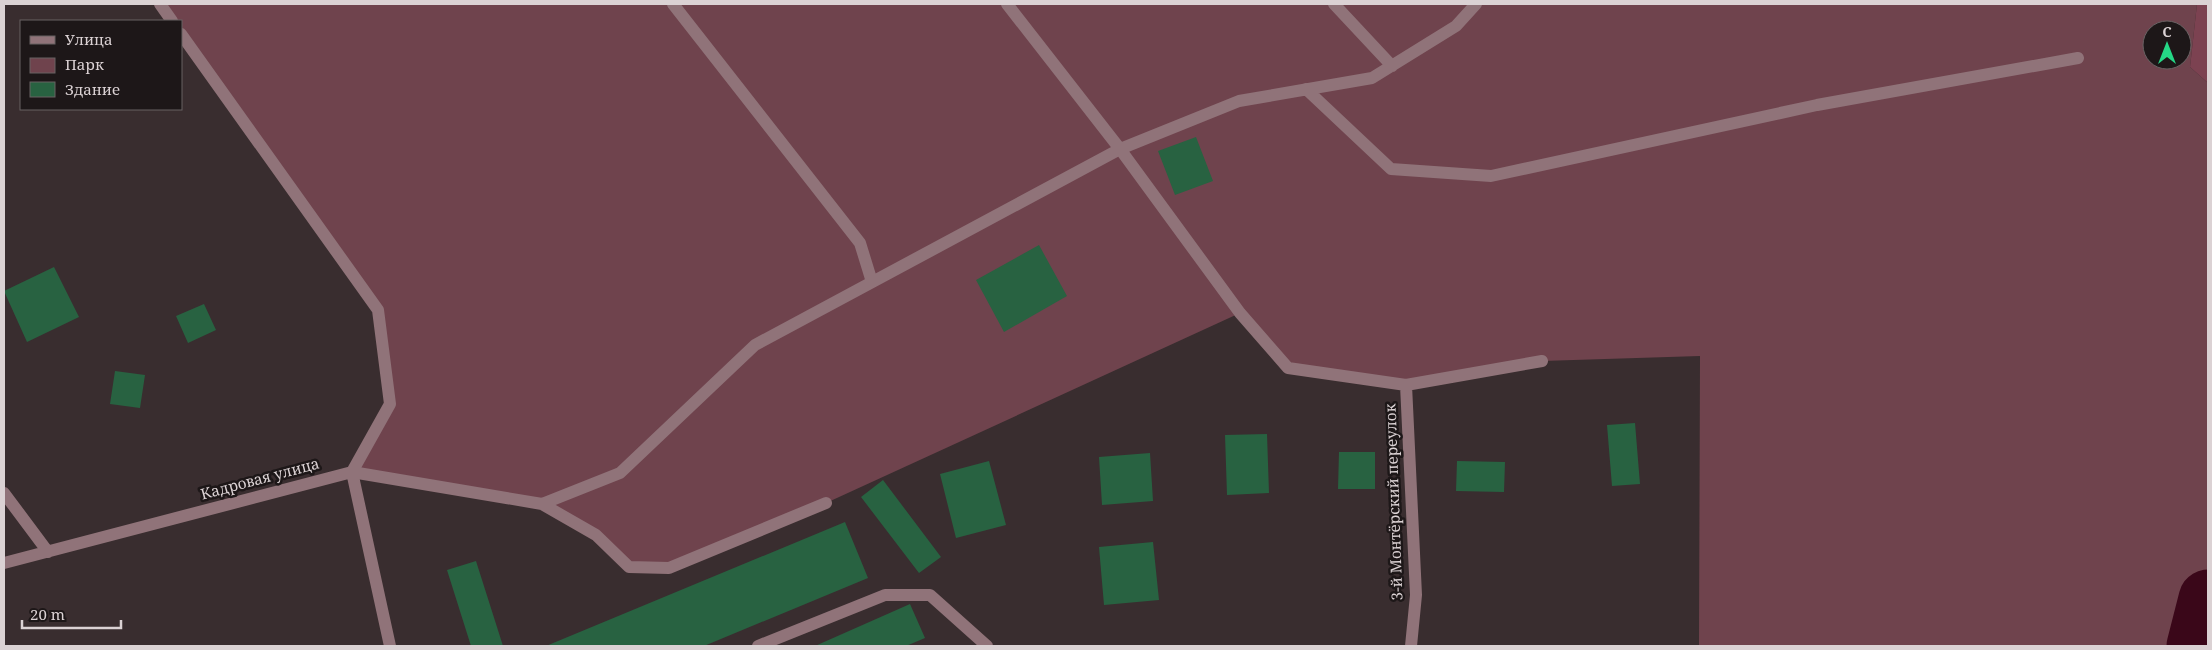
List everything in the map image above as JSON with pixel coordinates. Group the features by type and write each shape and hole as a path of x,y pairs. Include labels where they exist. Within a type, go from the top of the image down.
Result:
{"street":[{"path":"160,4 171,20"},
{"path":"673,4 860,242 872,282"},
{"path":"1007,4 1120,149 1240,313 1288,368 1406,385 1542,361"},
{"path":"1334,4 1392,66"},
{"path":"542,504 620,473 755,345 1120,149 1239,101 1372,78 1456,26 1476,4"},
{"path":"182,35 378,310 390,404 352,472 390,646"},
{"path":"1306,89 1391,169 1491,176 1817,105 2078,58"},
{"name":"3-й Монтёрский переулок","path":"1406,385 1416,595 1411,646"},
{"path":"352,472 542,504 596,535 629,567 670,568 826,503"},
{"name":"Кадровая улица","path":"4,563 352,472"},
{"path":"4,492 48,552"},
{"path":"758,646 885,595 930,595 987,646"}],"green space":[{"path":"160,4 2197,4 2192,49 2192,20 2142,20 2142,70 2192,69 2208,83 2208,646 1699,646 1700,356 1542,361 1406,385 1288,368 1240,313 826,503 669,568 629,567 596,535 542,504 352,472 389,404 378,310 182,35 182,20 171,20"}],"shaded area":[{"path":"2197,4 2208,4 2208,83 2192,69 2192,49"}],"building":[{"path":"1196,137 1213,181 1175,195 1158,151"},
{"path":"1039,245 1067,296 1004,332 976,280"},
{"path":"54,267 79,317 27,342 4,291"},
{"path":"204,304 216,330 188,343 176,316"},
{"path":"115,371 145,375 140,408 110,404"},
{"path":"1635,423 1640,484 1612,486 1607,425"},
{"path":"1267,434 1269,493 1227,495 1225,435"},
{"path":"1339,452 1375,452 1375,489 1338,489"},
{"path":"1150,453 1153,501 1102,505 1099,457"},
{"path":"989,461 1006,525 956,538 940,474"},
{"path":"1457,461 1505,462 1504,492 1456,491"},
{"path":"883,480 941,557 919,573 861,497"},
{"path":"845,522 868,578 704,646 546,646"},
{"path":"1153,542 1159,600 1104,605 1099,547"},
{"path":"476,561 503,646 471,646 447,570"},
{"path":"910,604 925,638 906,646 815,646"}],"waterway":[{"path":"2196,646 2208,599"}]}
